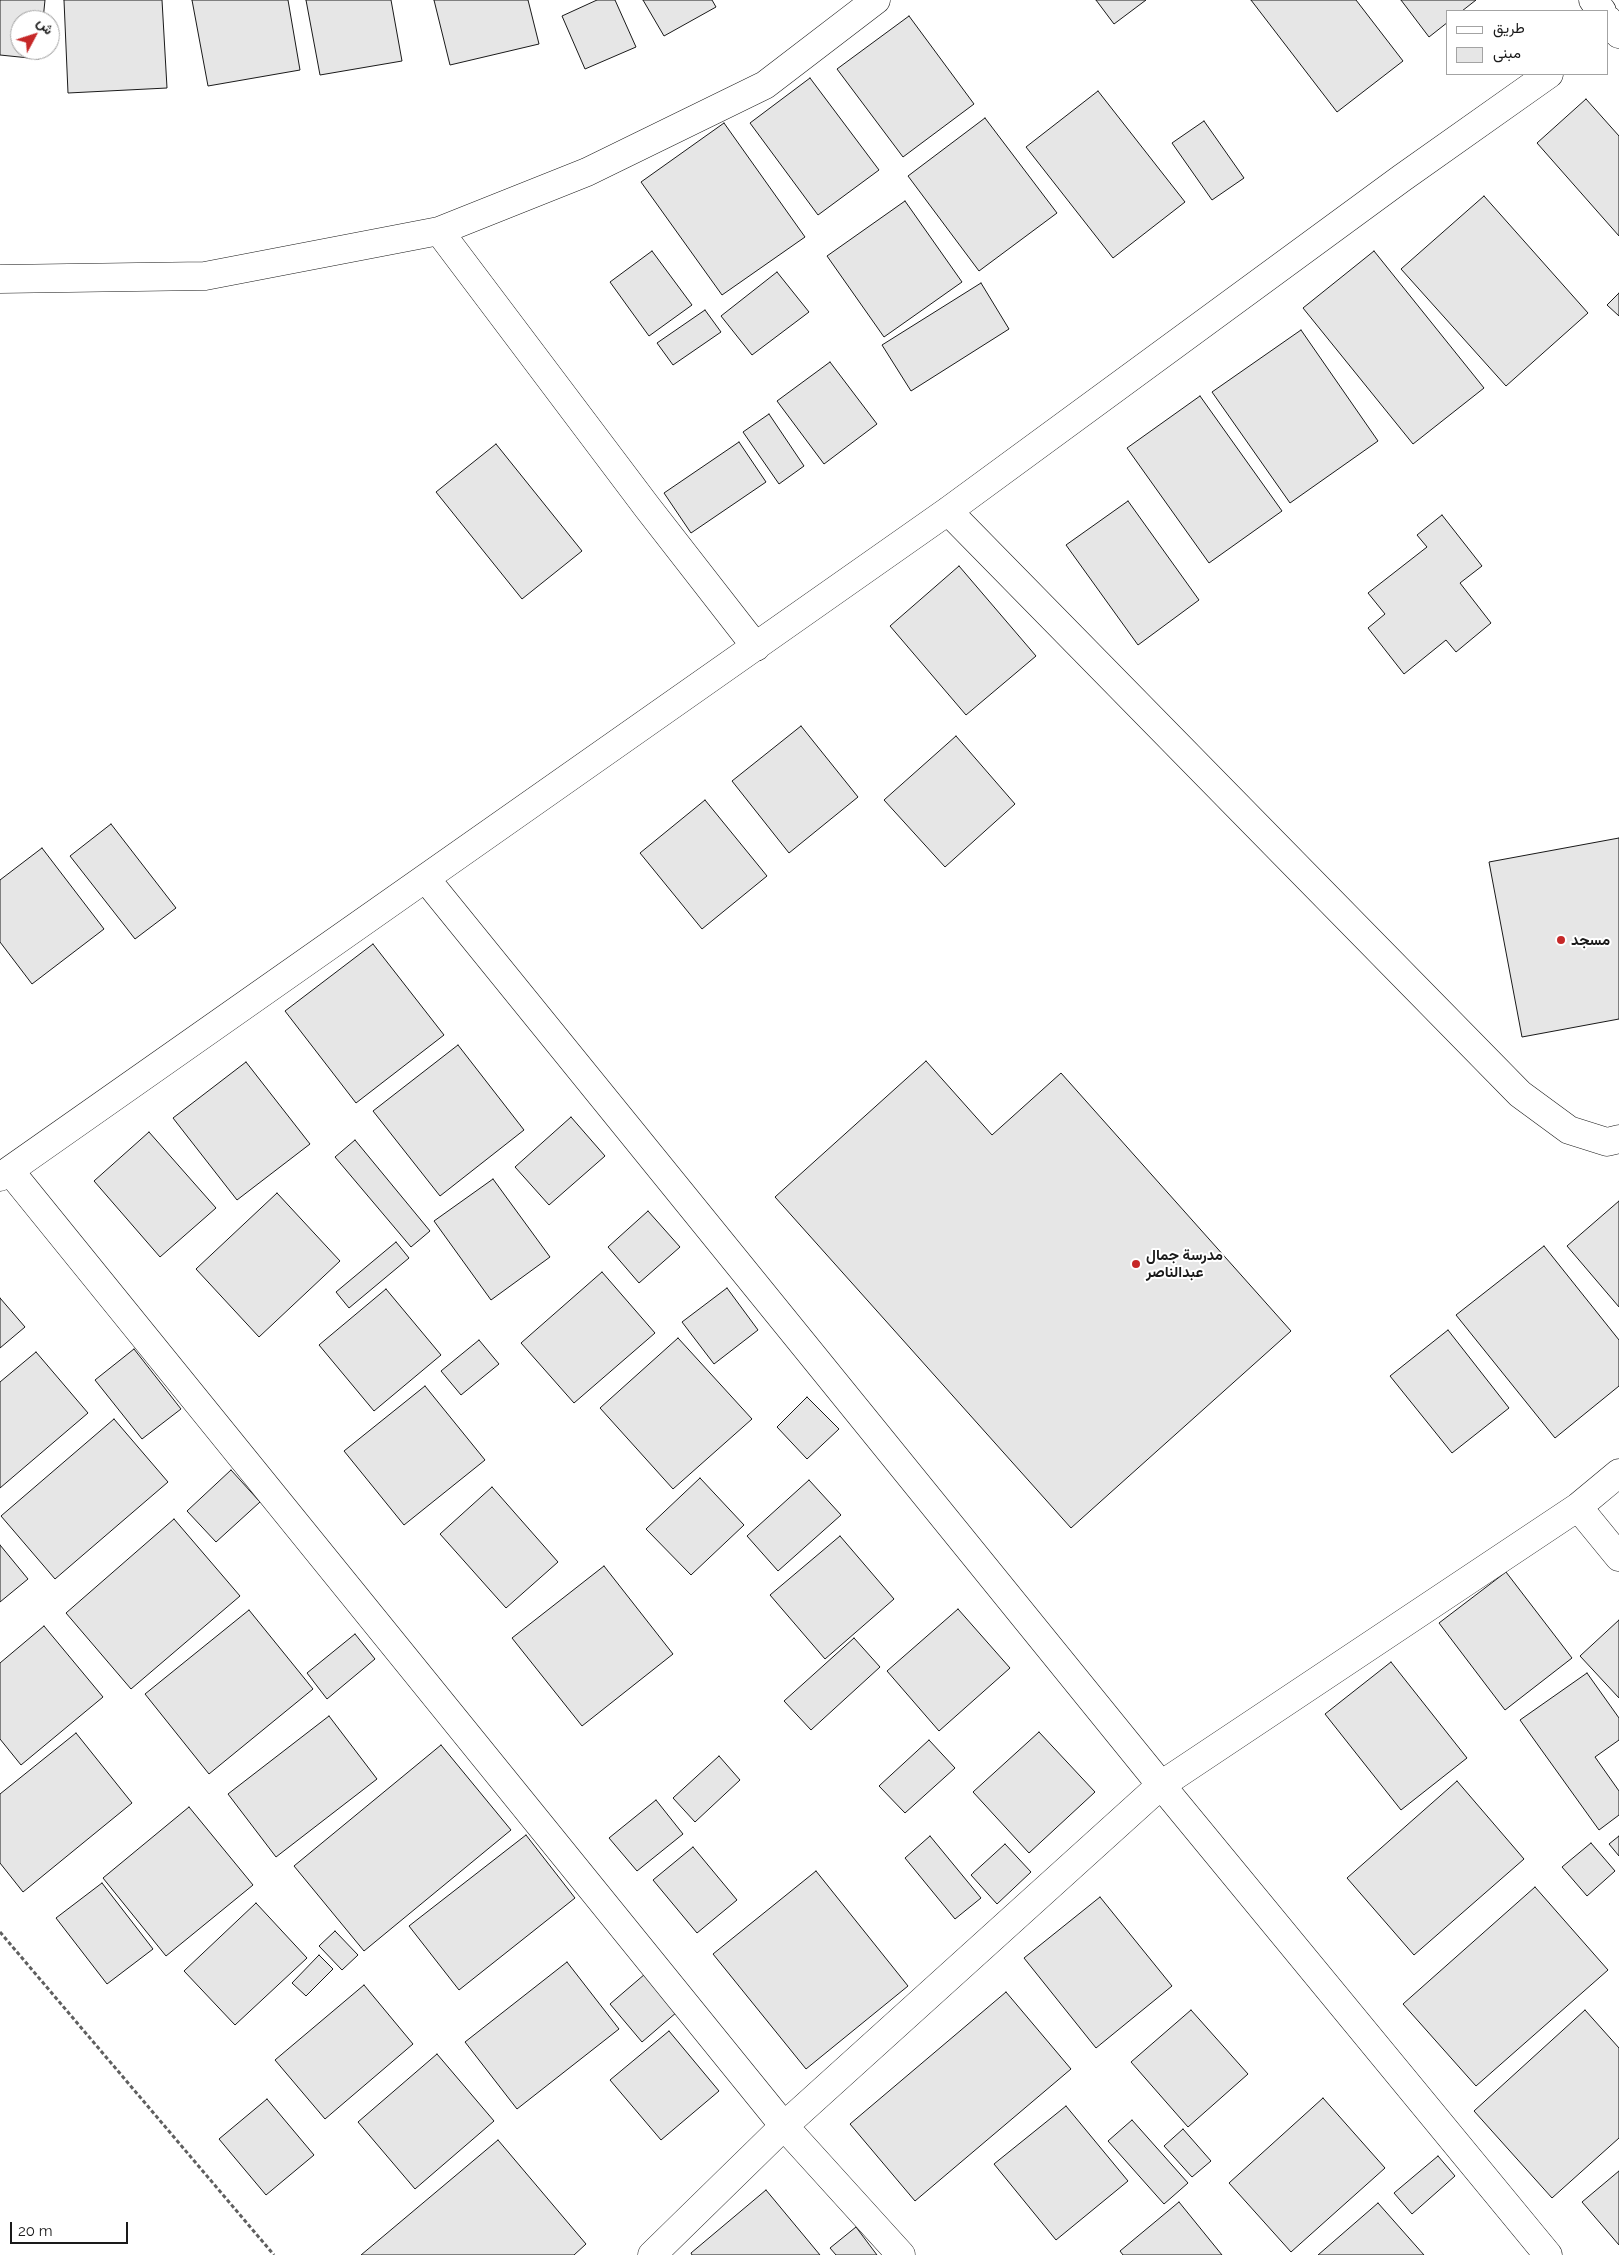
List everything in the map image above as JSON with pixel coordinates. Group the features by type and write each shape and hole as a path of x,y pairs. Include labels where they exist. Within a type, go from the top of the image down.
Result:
{"street":[{"path":"0,279 205,276 439,231 588,172 765,86 876,0"},
{"path":"901,2255 784,2126 5,1174 948,511 1402,178 1548,75"},
{"path":"439,231 641,499 756,647"},
{"path":"948,511 1520,1094 1569,1130 1607,1142 1619,1139"},
{"path":"426,879 1161,1785 1548,2255"},
{"path":"652,2255 784,2126 1161,1785 1578,1506 1619,1473"},
{"path":"1578,1506 1619,1557"}],"path":[{"path":"0,1932 274,2255"}],"building":[{"path":"0,0 45,0 44,10 10,10 10,56 0,55"},
{"path":"64,0 162,0 167,88 68,93"},
{"path":"192,0 288,0 300,70 208,86"},
{"path":"306,0 391,0 402,61 320,75"},
{"path":"434,0 528,0 539,44 450,65"},
{"path":"597,0 615,0 636,47 585,69 562,16"},
{"path":"643,0 712,0 716,7 664,36"},
{"path":"1096,0 1146,0 1114,24"},
{"path":"1251,0 1356,0 1403,61 1337,112"},
{"path":"1401,0 1476,0 1463,10 1446,10 1446,24 1429,37"},
{"path":"909,16 974,104 903,157 837,69"},
{"path":"810,78 879,170 818,215 750,123"},
{"path":"1098,91 1185,202 1113,258 1026,147"},
{"path":"1586,99 1619,136 1619,236 1537,143"},
{"path":"985,118 1057,213 979,271 908,176"},
{"path":"1204,121 1244,178 1212,200 1172,143"},
{"path":"724,123 805,237 722,295 641,182"},
{"path":"1484,196 1588,313 1506,386 1401,269"},
{"path":"905,201 962,282 884,337 827,256"},
{"path":"652,251 692,305 649,336 610,282"},
{"path":"1374,251 1484,388 1413,444 1303,308"},
{"path":"777,272 809,312 752,355 721,316"},
{"path":"981,283 1009,329 911,391 882,345"},
{"path":"1619,293 1619,316 1607,305"},
{"path":"705,310 721,332 673,365 657,343"},
{"path":"1301,330 1378,441 1290,503 1212,392"},
{"path":"830,362 877,424 824,464 777,401"},
{"path":"1200,396 1282,511 1209,563 1127,448"},
{"path":"769,414 804,466 779,484 743,432"},
{"path":"739,442 766,482 691,533 664,493"},
{"path":"496,444 582,551 522,599 436,492"},
{"path":"1128,501 1199,600 1138,645 1066,545"},
{"path":"1442,515 1482,566 1460,583 1491,623 1456,652 1446,640 1404,674 1368,628 1385,614 1368,593 1427,547 1417,535"},
{"path":"959,566 1036,656 966,715 890,626"},
{"path":"801,726 858,797 789,853 732,781"},
{"path":"956,736 1015,804 945,867 884,800"},
{"path":"705,800 767,876 702,929 640,853"},
{"path":"111,824 176,908 135,939 70,856"},
{"name":"مسجد","path":"1619,838 1619,1019 1522,1037 1489,862"},
{"path":"42,848 104,929 32,984 0,942 0,880"},
{"path":"373,944 444,1035 356,1103 285,1011"},
{"path":"458,1045 524,1130 440,1196 373,1111"},
{"path":"926,1061 992,1135 1061,1073 1291,1331 1071,1528 775,1197"},
{"path":"246,1062 310,1144 237,1200 173,1118"},
{"path":"571,1117 605,1156 549,1205 515,1167"},
{"path":"149,1132 216,1208 160,1257 94,1181"},
{"path":"355,1140 430,1231 411,1247 335,1157"},
{"path":"493,1179 550,1257 491,1300 434,1221"},
{"path":"277,1193 340,1261 259,1337 196,1269"},
{"path":"1619,1201 1619,1307 1567,1246"},
{"path":"648,1211 680,1247 639,1283 608,1247"},
{"path":"396,1242 409,1258 349,1308 336,1292"},
{"path":"1544,1246 1619,1340 1619,1386 1555,1438 1456,1315"},
{"path":"602,1272 655,1333 574,1403 521,1343"},
{"path":"727,1288 758,1330 714,1364 682,1322"},
{"path":"386,1289 441,1355 374,1411 319,1345"},
{"path":"0,1298 25,1327 0,1348"},
{"path":"1448,1330 1509,1408 1452,1453 1390,1376"},
{"path":"678,1338 752,1419 673,1489 600,1408"},
{"path":"479,1340 499,1364 461,1395 441,1371"},
{"path":"134,1349 181,1409 142,1439 95,1380"},
{"path":"36,1352 88,1413 0,1488 0,1382"},
{"path":"425,1386 485,1460 404,1525 344,1451"},
{"path":"807,1397 839,1429 807,1459 777,1427"},
{"path":"114,1419 168,1482 55,1579 1,1516"},
{"path":"231,1470 260,1502 216,1542 187,1511"},
{"path":"700,1478 744,1525 691,1575 646,1529"},
{"path":"809,1480 841,1515 778,1571 747,1536"},
{"path":"492,1487 558,1562 506,1608 440,1534"},
{"path":"174,1519 240,1596 131,1689 66,1613"},
{"path":"840,1536 894,1599 825,1659 770,1595"},
{"path":"0,1545 28,1579 0,1602"},
{"path":"604,1566 673,1654 582,1726 512,1638"},
{"path":"1506,1572 1572,1658 1505,1710 1439,1623"},
{"path":"958,1609 1010,1668 939,1731 887,1671"},
{"path":"249,1610 313,1689 209,1774 145,1694"},
{"path":"1619,1620 1619,1698 1580,1656"},
{"path":"44,1626 103,1697 21,1765 0,1739 0,1663"},
{"path":"355,1634 375,1659 327,1699 307,1673"},
{"path":"854,1638 880,1667 811,1730 784,1701"},
{"path":"1391,1662 1467,1758 1401,1810 1325,1714"},
{"path":"1587,1673 1619,1718 1619,1740 1595,1757 1619,1791 1619,1815 1599,1830 1520,1720"},
{"path":"329,1716 377,1779 276,1857 228,1794"},
{"path":"1039,1732 1095,1792 1029,1853 973,1792"},
{"path":"76,1733 132,1803 23,1892 0,1863 0,1794"},
{"path":"929,1740 955,1768 905,1813 879,1786"},
{"path":"441,1745 511,1830 364,1951 294,1866"},
{"path":"719,1756 740,1780 695,1822 673,1798"},
{"path":"1457,1781 1524,1859 1414,1955 1347,1878"},
{"path":"656,1800 683,1834 637,1871 609,1838"},
{"path":"189,1807 253,1885 166,1956 103,1878"},
{"path":"526,1835 575,1898 459,1990 409,1926"},
{"path":"930,1836 981,1898 955,1919 905,1858"},
{"path":"1619,1836 1619,1856 1609,1844"},
{"path":"1591,1843 1615,1871 1587,1896 1562,1867"},
{"path":"1005,1844 1031,1872 997,1904 971,1875"},
{"path":"693,1847 737,1900 697,1933 653,1880"},
{"path":"816,1871 908,1986 806,2069 713,1954"},
{"path":"102,1883 153,1949 107,1984 56,1918"},
{"path":"1535,1887 1608,1970 1476,2086 1403,2004"},
{"path":"1100,1897 1172,1986 1096,2048 1024,1958"},
{"path":"256,1903 307,1958 235,2025 184,1971"},
{"path":"335,1931 358,1955 342,1970 319,1946"},
{"path":"319,1955 333,1969 306,1996 292,1983"},
{"path":"567,1962 619,2029 517,2109 465,2042"},
{"path":"645,1974 677,2012 642,2042 610,2004"},
{"path":"364,1985 413,2044 325,2119 275,2060"},
{"path":"1006,1992 1071,2069 915,2201 850,2124"},
{"path":"1191,2010 1248,2074 1188,2127 1131,2062"},
{"path":"1585,2010 1619,2048 1619,2138 1552,2198 1474,2111"},
{"path":"669,2031 719,2091 661,2140 610,2080"},
{"path":"437,2054 494,2121 415,2189 358,2122"},
{"path":"1323,2098 1385,2168 1291,2252 1229,2183"},
{"path":"267,2099 314,2155 266,2195 219,2139"},
{"path":"1066,2106 1128,2181 1056,2240 994,2164"},
{"path":"1132,2120 1188,2183 1164,2204 1108,2141"},
{"path":"1183,2129 1211,2161 1192,2177 1164,2146"},
{"path":"498,2140 586,2244 574,2255 361,2255"},
{"path":"1438,2156 1455,2176 1412,2214 1394,2193"},
{"path":"1619,2171 1619,2245 1582,2202"},
{"path":"766,2190 820,2255 692,2255 691,2253"},
{"path":"1179,2202 1222,2255 1123,2255 1120,2251"},
{"path":"1378,2203 1424,2255 1318,2255"},
{"path":"856,2227 877,2255 836,2255 830,2248"}],"place":[{"name":"مسجد","path":"1561,940"},
{"name":"مدرسة جمال عبدالناصر","path":"1136,1264"}]}
